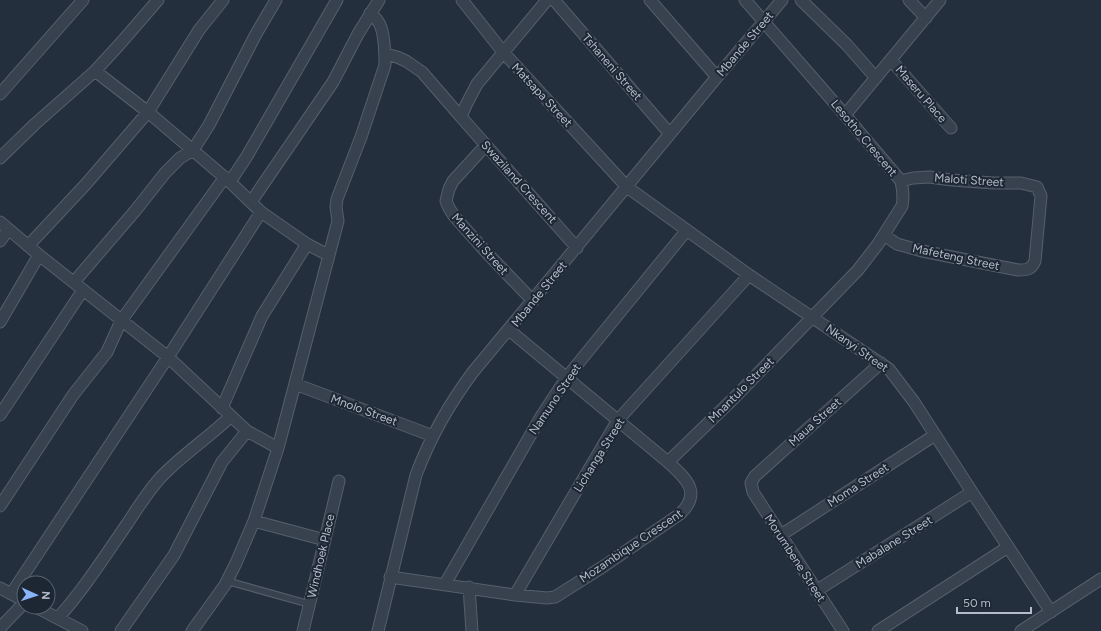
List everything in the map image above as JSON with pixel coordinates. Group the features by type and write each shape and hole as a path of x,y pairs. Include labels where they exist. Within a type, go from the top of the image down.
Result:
{"street":[{"path":"0,94 83,0"},
{"path":"0,158 35,124 95,71 158,0"},
{"path":"28,246 86,184 148,112 198,30 223,0"},
{"path":"74,282 135,212 165,173 180,158 193,150 210,125 276,0"},
{"path":"0,506 73,395 107,352 121,321 227,180 247,156 337,0"},
{"path":"250,202 332,82 370,13 379,0"},
{"name":"Matsapa Street","path":"462,0 503,52 627,187"},
{"path":"462,117 477,84 546,0"},
{"name":"Tshaneni Street","path":"554,0 670,134"},
{"path":"650,0 717,77"},
{"name":"Lesotho Crescent","path":"745,0 901,181 904,194 902,206 884,235 858,270 813,317"},
{"name":"Mbande Street","path":"378,631 412,486 421,461 450,403 670,134 782,0"},
{"path":"801,0 847,45 876,78"},
{"path":"909,0 926,18"},
{"name":"Maseru Place","path":"845,115 940,0"},
{"path":"192,631 227,580 254,521 278,448 338,222 336,207 337,199 385,65 385,54 379,23 370,13"},
{"name":"Swaziland Crescent","path":"385,54 406,61 422,72 577,248"},
{"name":"Maseru Place","path":"891,60 951,128"},
{"path":"95,71 148,112 193,150 261,212 307,244 328,255"},
{"name":"Manzini Street","path":"486,145 453,182 448,189 446,201 454,216 487,254 534,300"},
{"name":"Maloti Street","path":"901,181 929,177 993,183 1021,183 1037,187 1041,196 1035,261 1030,269"},
{"name":"Nkanyi Street","path":"627,187 750,275 881,363 895,376 1051,612"},
{"path":"11,594 168,357 261,212"},
{"path":"0,241 4,226 38,255 168,357 230,417 247,431 278,448"},
{"name":"Namuno Street","path":"445,584 538,422 567,377 687,230"},
{"name":"Mafeteng Street","path":"884,235 897,244 922,251 1018,270 1030,269"},
{"path":"222,408 262,316 307,244"},
{"path":"0,322 38,255"},
{"name":"Lichanga Street","path":"515,595 618,420 750,275"},
{"path":"0,415 83,290"},
{"name":"Mnantulo Street","path":"668,462 736,396 813,317"},
{"name":"Mozambique Crescent","path":"390,577 469,587 515,595 547,598 555,597 604,566 686,509 690,498 689,486 686,479 668,462 509,330"},
{"name":"Maua Street","path":"751,483 755,476 881,363"},
{"name":"Mnolo Street","path":"295,384 433,436"},
{"path":"58,618 95,570 161,477 189,450 230,417"},
{"path":"121,631 174,555 222,462 247,431"},
{"name":"Moma Street","path":"781,536 935,436"},
{"name":"Windhoek Place","path":"303,631 339,481"},
{"name":"Morumbene Street","path":"751,483 753,492 843,631"},
{"name":"Mabalane Street","path":"816,591 972,492"},
{"path":"254,521 325,540"},
{"path":"878,631 1008,547"},
{"path":"1021,631 1101,579"},
{"path":"469,587 472,631"},
{"path":"0,588 16,597"},
{"path":"0,628 16,611"},
{"path":"52,615 79,631"}],"lane":[{"path":"227,580 309,604"}]}
